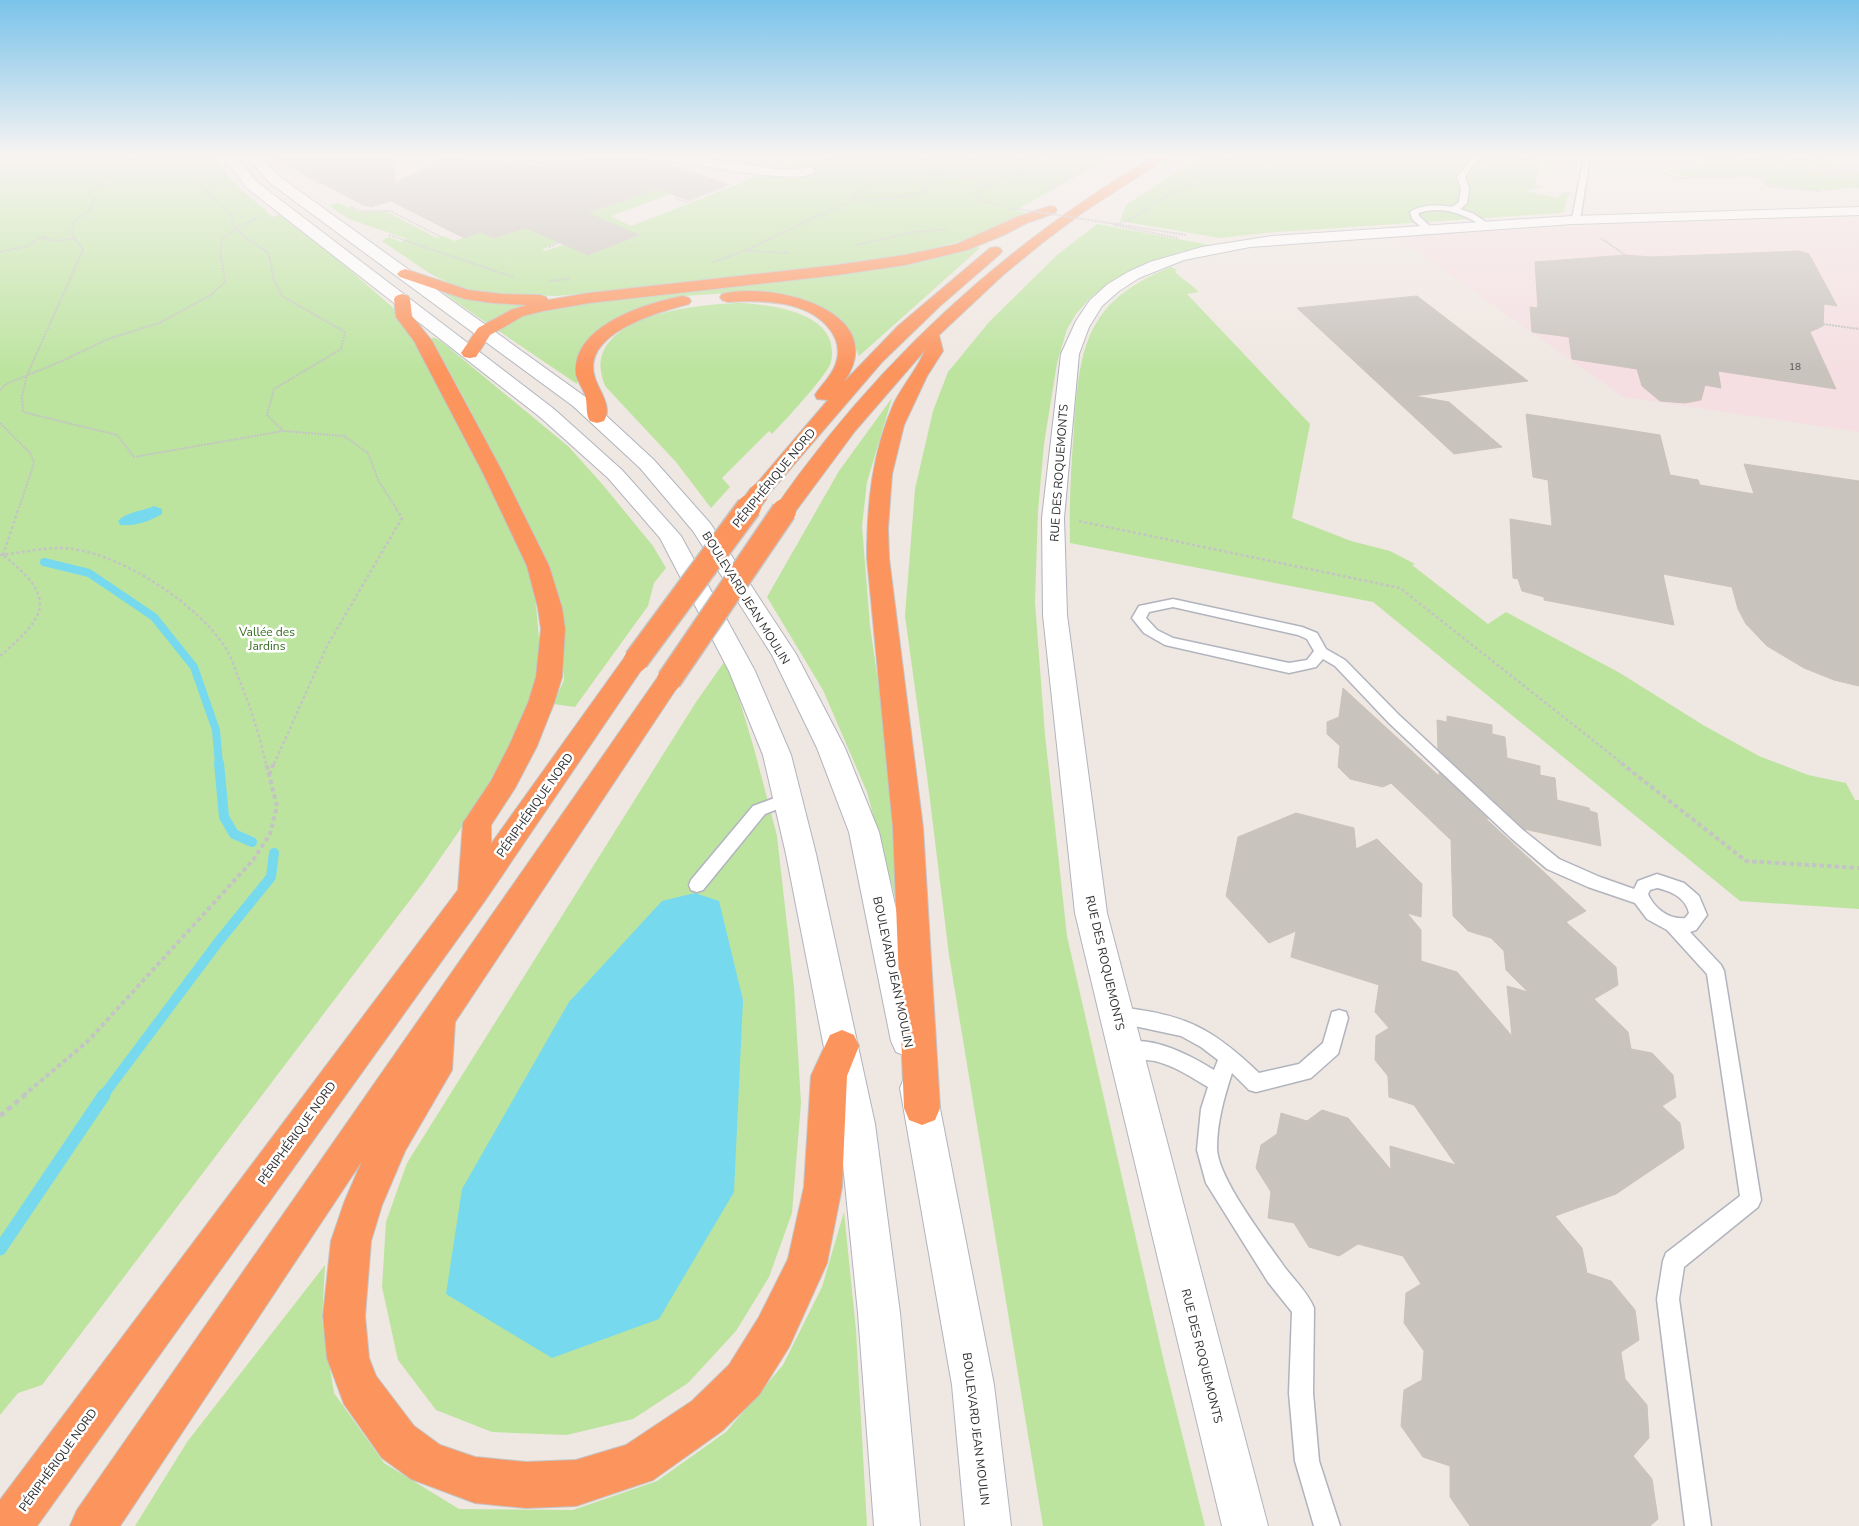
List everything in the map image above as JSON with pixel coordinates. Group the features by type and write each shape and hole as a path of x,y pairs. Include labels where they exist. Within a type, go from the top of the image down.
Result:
{"highway":[{"name":"PÉRIPHÉRIQUE NORD","path":"589,298 837,270 904,260 962,247 1006,228"},
{"name":"PÉRIPHÉRIQUE NORD","path":"9,1526 473,893 636,660 759,493 877,357 982,262 1027,228"},
{"path":"93,1526 784,511 858,414 901,366 1018,254 1053,228"},
{"path":"405,274 429,280 465,294 484,297 528,300 589,298"},
{"path":"597,417 595,397 586,379 585,372 592,346 600,337 630,318 665,304 732,296 771,298 811,307 830,318 844,335 847,345 844,366 821,399 823,417"},
{"path":"470,353 484,332 507,318 529,309 589,298"},
{"path":"402,299 404,317 412,324 423,342 493,473 538,566 550,608 553,629 549,677 542,703 523,746 501,788 478,823 473,893"},
{"path":"922,1108 908,828 878,558 877,523 879,488 885,452 906,396 934,351 931,336"},
{"path":"438,1021 434,1070 392,1138 363,1203 351,1241 344,1316 348,1358 359,1389 398,1442 427,1463 475,1480 526,1485 576,1483 636,1464 707,1416 744,1380 774,1332 807,1263 823,1187 829,1076 842,1046"}],"main road":[{"path":"308,228 402,299 573,435 615,474 670,536 742,670 777,755 801,854 857,1124 879,1312 897,1526"},
{"name":"BOULEVARD JEAN MOULIN","path":"342,228 580,402 647,464 702,528 784,654 830,748 864,832 922,1108 973,1385 988,1526"},
{"name":"RUE DES ROQUEMONTS","path":"1245,1526 1091,913 1055,615 1054,518 1070,354 1079,328 1096,304 1116,287 1151,268 1171,260 1228,246 1272,240 1444,228"}],"lane":[{"path":"1321,652 1311,664 1289,668 1170,642 1152,634 1139,618 1144,609 1173,603 1302,631 1312,636 1321,652 1340,663 1394,719 1517,834 1553,864 1594,882 1640,898"},
{"path":"697,885 759,810 788,800"},
{"path":"1649,882 1668,883 1686,893 1698,908 1696,921 1682,926 1672,924 1655,916 1648,910 1640,898 1640,891 1649,882"},
{"path":"1672,924 1715,971 1751,1200 1674,1262 1671,1280 1668,1299 1698,1526"},
{"path":"1117,1015 1163,1023 1198,1035 1228,1057 1256,1083 1304,1072 1331,1048 1339,1018"},
{"path":"1126,1050 1138,1050 1173,1056 1220,1083"},
{"path":"1228,1057 1211,1109 1207,1150 1216,1183 1276,1274 1303,1308 1301,1393 1307,1461 1328,1526"}],"path":[{"path":"73,228 72,234 83,250 27,375 22,396 23,412 117,435 134,457 283,431 344,436 368,453 378,480 402,518 327,646 294,716 270,776"},
{"path":"0,390 6,384 108,339 159,323 212,295 225,282 221,243 225,236 237,228"},
{"path":"237,228 246,238 269,253 273,277 282,296 345,332 341,349 274,389 267,415 283,431"},
{"path":"424,228 441,237"},
{"path":"548,248 569,238 573,232 570,228"},
{"path":"711,263 744,251 792,228"},
{"path":"853,246 914,232 953,228"},
{"path":"1123,228 1185,239"},
{"path":"1142,228 1191,236"},
{"path":"385,234 439,253 491,268 505,276 514,278"},
{"path":"0,252 28,246 42,237 58,241 76,238"},
{"path":"1605,241 1625,255"},
{"path":"744,251 789,253"},
{"path":"549,281 577,278"},
{"path":"1823,324 1859,329"},
{"path":"0,423 31,454 34,463 2,555"},
{"path":"1054,518 1076,520 1400,588 1746,861 1859,868"},
{"path":"0,1116 88,1041 253,860 270,834 277,806 247,698 227,650 210,628 189,608 152,581 99,554 61,548 2,555"},
{"path":"0,656 29,630 38,613 40,601 36,587 22,569 2,555"}],"shaded area":[{"path":"1543,228 1859,228 1859,432 1623,397 1396,236"}],"green space":[{"name":"Vallée des Jardins","path":"0,228 300,228 398,312 417,344 488,481 528,568 536,605 540,650 531,706 491,785 423,883 42,1385 18,1393 0,1415"},
{"path":"376,228 418,228 437,238 444,236 454,241 484,231 483,233 493,238 528,228 567,237 542,250 545,251 566,244 574,249 578,248 589,255 639,235 620,228 994,228 973,238 903,256 837,267 558,296 494,294 456,287 429,273 382,241 389,237 401,242 407,239"},
{"path":"1092,228 1120,228 1210,245 1180,252 1148,263 1106,285 1090,298 1076,314 1067,329 1057,363 1044,444 1038,511 1035,602 1045,735 1067,936 1165,1366 1205,1526 1043,1526 949,955 905,616 915,489 933,411 948,372 990,321 1057,255"},
{"path":"1163,228 1334,228 1263,233 1221,238"},
{"path":"977,247 980,248 859,356 850,333 841,319 826,309 806,300 744,292 684,296 597,332 584,344 578,359 577,384 496,329 526,314 558,306 914,264"},
{"path":"1171,267 1177,270 1175,272 1199,292 1187,294 1310,424 1292,518 1351,541 1390,551 1415,564 1412,565 1488,624 1506,612 1620,673 1703,725 1759,756 1808,775 1846,783 1855,800 1859,800 1859,909 1740,901 1373,602 1070,543 1070,486 1076,399 1085,350 1093,329 1105,311 1121,295 1143,280"},
{"path":"448,292 548,302 503,314 488,324 445,294"},
{"path":"741,303 771,306 787,310 816,322 826,332 831,345 831,362 814,387 778,428 772,434 769,431 722,478 730,487 711,508 676,462 605,386 600,362 608,343 622,331 640,321 683,309"},
{"path":"431,338 442,342 569,447 653,546 666,568 654,583 648,606 575,707 553,704 564,680 560,615 550,566 463,396"},
{"path":"892,398 867,482 862,526 870,626 887,744 902,923 867,792 823,690 767,597 839,471"},
{"path":"727,658 755,752 777,836 794,987 801,1103 792,1213 769,1277 736,1331 688,1383 633,1419 567,1435 492,1432 436,1410 398,1360 382,1287 386,1222 407,1163 696,702"},
{"path":"844,1212 856,1330 867,1526 135,1526 187,1442 325,1265 322,1320 334,1393 384,1463 459,1509 573,1510 657,1481 726,1432 783,1365 822,1287"}],"water":[{"path":"154,506 162,509 162,514 137,524 120,525 118,521 130,514"},
{"path":"695,893 719,901 743,1000 734,1192 659,1319 552,1358 446,1294 462,1189 569,1002 662,901"}],"building":[{"path":"445,228 525,228 493,238 481,232 464,238"},
{"path":"526,228 623,228 639,235 588,255"},
{"path":"1799,251 1809,254 1837,306 1824,304 1823,326 1810,332 1836,389 1718,371 1721,388 1705,385 1701,400 1685,403 1660,401 1642,386 1637,369 1572,359 1569,337 1532,332 1530,307 1538,308 1535,262 1625,255 1652,257"},
{"path":"1417,296 1528,381 1414,396 1449,402 1502,447 1454,454 1297,308"},
{"path":"1526,414 1660,435 1670,475 1698,480 1700,485 1754,494 1744,464 1859,481 1859,686 1834,680 1804,668 1767,646 1746,624 1738,609 1732,587 1663,574 1674,625 1544,600 1544,597 1522,591 1518,579 1513,578 1510,519 1552,526 1548,480 1533,477"},
{"path":"1343,688 1439,776 1439,772 1488,819 1483,816 1586,911 1566,922 1616,967 1618,985 1594,999 1628,1032 1631,1049 1652,1053 1673,1075 1676,1097 1662,1106 1680,1123 1684,1148 1616,1194 1555,1216 1582,1248 1587,1273 1611,1281 1635,1310 1639,1340 1621,1352 1625,1379 1647,1405 1649,1438 1633,1456 1652,1479 1658,1519 1650,1526 1470,1526 1450,1497 1450,1466 1423,1457 1401,1426 1404,1390 1422,1380 1424,1351 1404,1323 1406,1293 1421,1284 1403,1256 1358,1244 1339,1256 1309,1247 1294,1223 1268,1218 1271,1192 1256,1168 1261,1145 1277,1134 1281,1113 1307,1121 1322,1110 1348,1118 1391,1170 1390,1146 1456,1165 1414,1105 1389,1097 1388,1076 1375,1060 1376,1036 1389,1028 1375,1012 1379,985 1291,957 1296,931 1269,943 1226,896 1238,837 1296,813 1354,828 1356,849 1377,839 1422,884 1421,917 1407,913 1421,930 1421,961 1457,972 1512,1036 1507,986 1528,992 1506,970 1504,951 1491,938 1468,931 1453,916 1451,840 1391,783 1383,787 1350,779 1338,767 1340,746 1327,734 1327,722 1339,717"},
{"path":"1447,716 1492,725 1492,734 1505,737 1507,758 1540,766 1540,775 1555,778 1557,800 1589,808 1590,811 1597,813 1601,846 1524,829 1438,749 1437,720 1447,722"}],"waterway":[{"path":"44,562 89,573 154,617 194,667 216,730 219,764"},
{"path":"219,763 224,817 234,834 252,842"},
{"path":"103,1096 219,941 271,877 274,853"},
{"path":"0,1249 104,1095"}]}
